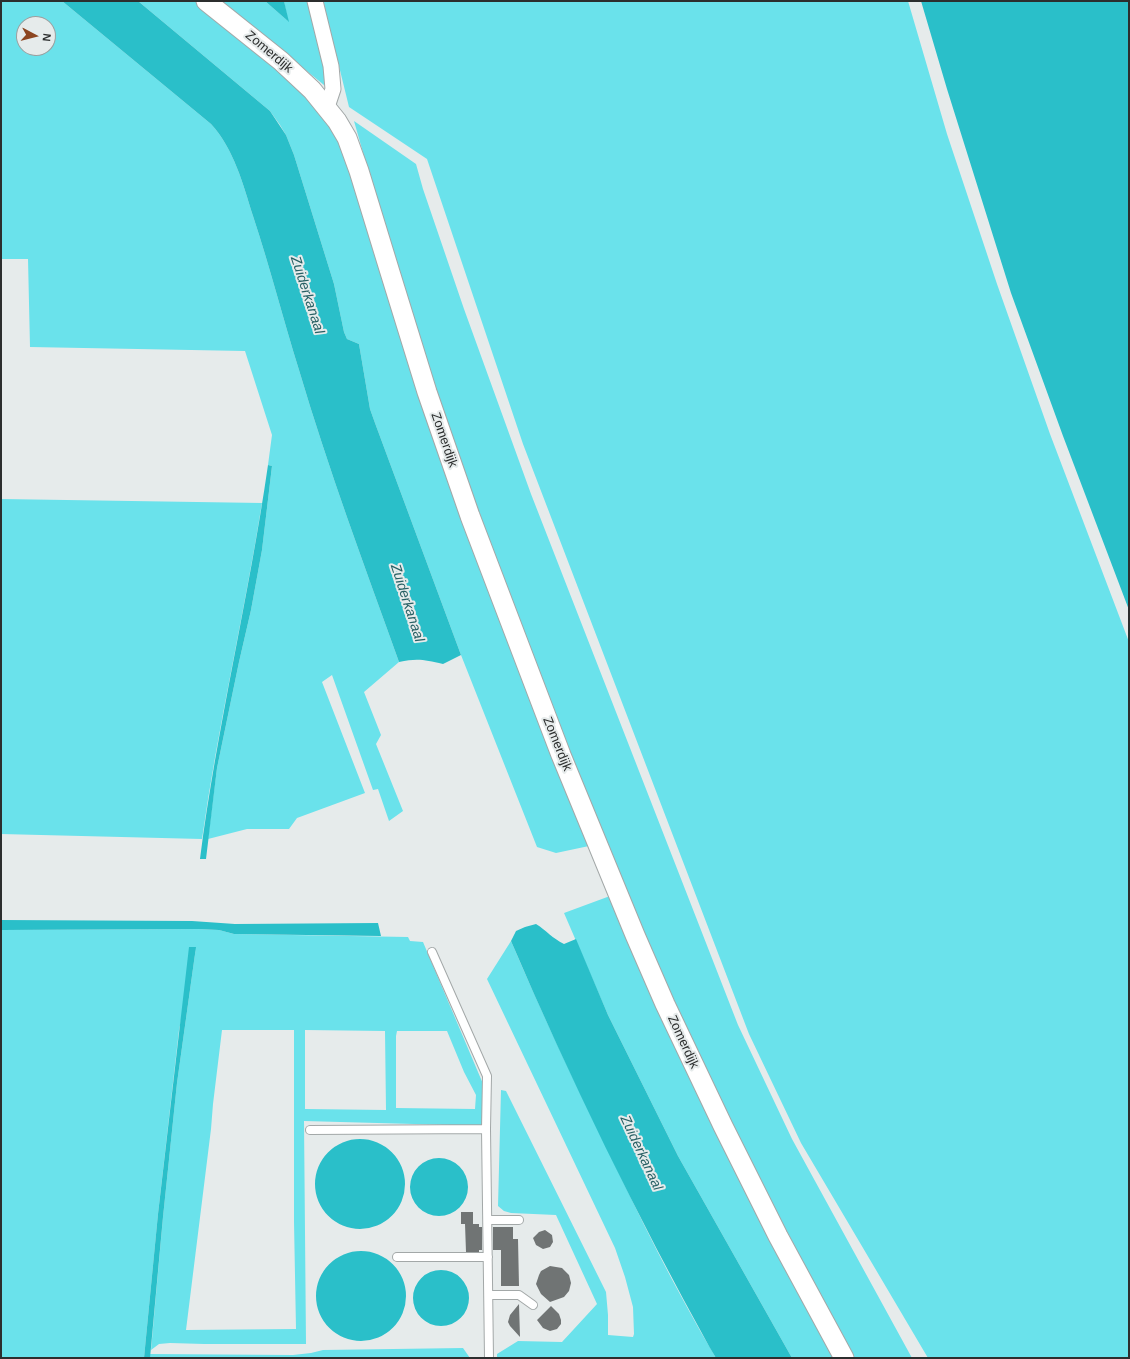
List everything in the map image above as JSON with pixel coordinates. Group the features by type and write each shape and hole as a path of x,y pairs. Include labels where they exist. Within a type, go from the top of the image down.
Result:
{"street":[{"name":"Zomerdijk","path":"206,1 281,61 312,90 327,107 347,138 359,171 427,392 470,516 561,755 629,921 665,1004 723,1126 778,1236 844,1358"},
{"path":"315,1 331,66 333,90 327,107"}],"lane":[{"path":"432,952 487,1076 486,1129 489,1358"},
{"path":"310,1130 486,1129"},
{"path":"488,1220 519,1220"},
{"path":"397,1257 488,1257"},
{"path":"489,1295 519,1295 533,1305"}],"shaded area":[{"path":"1,1 62,1 211,124 226,144 237,167 259,235 310,407 399,662 364,692 381,735 376,744 403,811 389,821 378,789 373,790 332,675 322,682 365,793 297,818 289,829 247,829 208,839 217,768 251,610 262,550 272,466 268,465 272,435 245,351 30,347 28,259 1,259"},
{"path":"138,1 199,1 297,83 343,145 374,254 589,846 556,853 537,847 461,655 370,409 359,344 347,339 344,332 334,284 294,155 286,135 270,111"},
{"path":"221,1 265,1 288,21 284,1 313,1 335,94"},
{"path":"323,1 908,1 947,134 997,284 1050,434 1129,642 1129,1358 928,1358 801,1143 749,1034 523,444 427,159 349,107"},
{"path":"354,121 416,164 423,189 464,309 531,494 738,1025 792,1139 912,1358 854,1358 796,1250 687,1030 627,896 506,586 425,355 400,278"},
{"path":"1,499 262,503 208,797 202,839 1,834"},
{"path":"610,896 839,1358 792,1358 678,1156 608,1015 564,913"},
{"path":"198,929 219,930 234,934 408,937 410,941 423,942 489,1098 487,1126 304,1121 306,1344 170,1343 159,1344 151,1350 177,1083 196,947 179,1030 158,1214 144,1358 1,1357 1,930","holes":["222,1030 294,1030 294,1222 296,1329 186,1330","305,1030 385,1031 386,1110 305,1109","397,1031 447,1031 464,1072 476,1095 475,1109 396,1108"]},
{"path":"511,941 556,1043 631,1198 672,1279 716,1358 497,1358 497,1354 518,1341 562,1342 597,1304 556,1215 511,1213 504,1211 498,1206 501,1090 506,1091 606,1292 608,1335 633,1337 634,1334 633,1307 615,1248 487,979"},
{"path":"463,1348 470,1358 150,1358 150,1354 293,1355 323,1350"}],"water":[{"name":"Zuiderkanaal","path":"62,1 138,1 270,111 286,135 294,155 334,284 344,332 347,339 359,344 370,409 461,655 443,664 421,660 399,662 334,480 310,407 265,254 237,167 226,144 211,124"},
{"path":"265,1 284,1 289,22"},
{"path":"921,1 1129,1 1129,610 1011,293"},
{"path":"268,465 272,466 262,550 251,610 217,768 206,859 200,859 215,760 252,564"},
{"path":"1,920 192,921 235,924 378,923 381,936 234,934 219,930 198,929 1,930"},
{"name":"Zuiderkanaal","path":"536,924 564,944 576,939 608,1015 678,1156 792,1358 716,1358 710,1348 656,1248 605,1147 533,993 511,941 516,931"},
{"path":"189,947 196,947 177,1083 150,1358 144,1358 158,1214"},
{"path":"360,1139 377,1142 392,1152 402,1167 405,1184 402,1201 392,1216 377,1226 360,1229 343,1226 328,1216 318,1201 315,1184 318,1167 328,1152 343,1142"},
{"path":"433,1158 445,1158 460,1166 468,1181 468,1193 460,1208 445,1216 433,1216 418,1208 410,1193 410,1181 418,1166"},
{"path":"352,1251 370,1251 386,1258 399,1271 406,1287 406,1305 399,1321 386,1334 370,1341 352,1341 336,1334 323,1321 316,1305 316,1287 323,1271 336,1258"},
{"path":"441,1270 452,1272 461,1278 467,1287 469,1298 467,1309 461,1318 452,1324 441,1326 430,1324 421,1318 415,1309 413,1298 415,1287 421,1278 430,1272"}],"building":[{"path":"461,1212 473,1212 473,1224 479,1224 479,1227 482,1227 482,1250 479,1250 479,1252 466,1252 465,1224 461,1224"},
{"path":"493,1227 513,1227 513,1239 518,1239 519,1286 501,1286 501,1250 493,1250"},
{"path":"545,1230 552,1235 553,1242 550,1247 543,1249 536,1245 533,1238 539,1232"},
{"path":"550,1266 562,1268 569,1275 571,1283 569,1291 564,1297 550,1302 541,1294 536,1284 541,1271"},
{"path":"519,1304 520,1337 508,1322 510,1315"},
{"path":"551,1306 559,1314 561,1324 557,1329 550,1331 543,1328 537,1320"}]}
